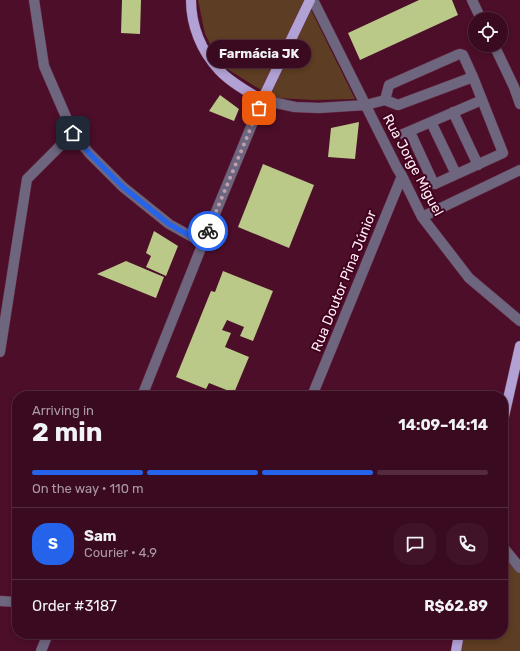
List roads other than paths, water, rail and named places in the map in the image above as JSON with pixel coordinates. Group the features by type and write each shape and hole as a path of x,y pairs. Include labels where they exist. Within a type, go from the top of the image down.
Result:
{"main road":[{"path":"191,0 191,11 196,34 205,52 219,70 248,92 262,100 310,0"},
{"path":"508,399 520,346"},
{"path":"456,651 458,639"}],"street":[{"path":"34,0 44,66 73,133 89,153 123,187 169,224 203,243"},
{"name":"Rua Jorge Miguel","path":"313,0 422,217 469,278 520,321"},
{"path":"472,0 478,12"},
{"path":"497,52 514,87 520,104"},
{"path":"385,100 389,85 457,55 463,55 473,77 503,152 435,184 433,183 406,133 482,100"},
{"path":"144,391 262,100 295,107 319,108 366,105 385,100 398,105 473,77"},
{"path":"453,112 478,164"},
{"path":"431,122 456,174"},
{"path":"0,352 27,179 73,133"},
{"path":"422,217 520,170"},
{"name":"Rua Doutor Pina Júnior","path":"314,391 402,176"},
{"path":"508,552 518,563"},
{"path":"0,601 12,602"},
{"path":"41,651 46,639"}],"place":[{"name":"Farmácia JK","path":"259,108"}]}
